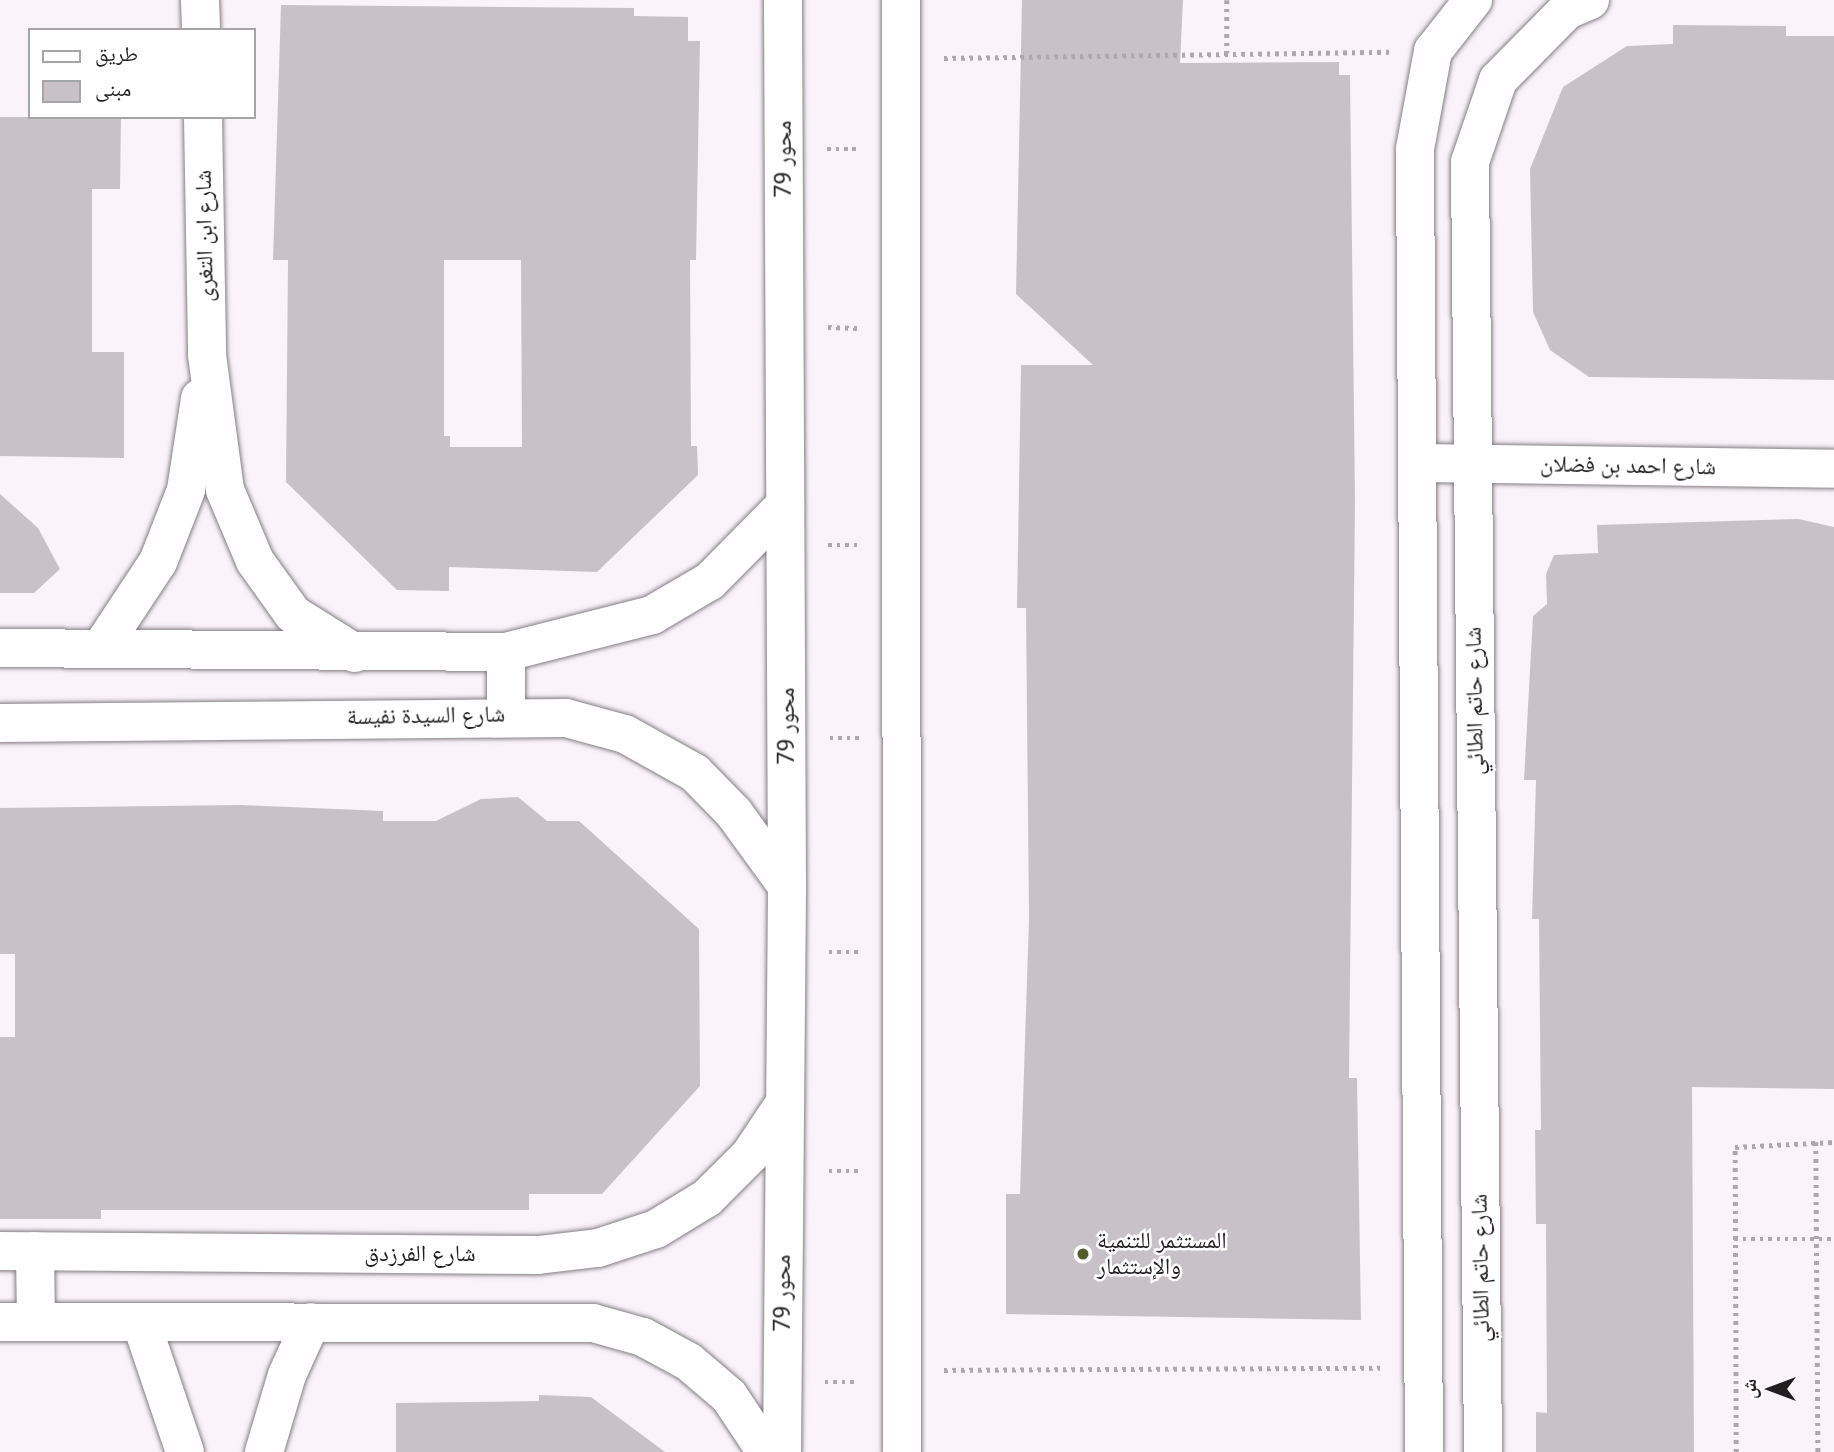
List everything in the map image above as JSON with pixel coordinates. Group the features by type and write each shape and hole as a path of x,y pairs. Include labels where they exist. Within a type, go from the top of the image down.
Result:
{"street":[{"path":"200,0 201,28"},
{"name":"محور 79","path":"782,1452 787,886 783,0"},
{"path":"901,0 902,1452"},
{"path":"1424,1452 1422,463 1415,149 1433,51 1473,0"},
{"name":"شارع حاتم الطائي","path":"1483,1452 1469,162 1478,123 1498,80 1529,43 1567,10 1590,0"},
{"name":"شارع ابن التغرى","path":"203,119 207,355 225,489 255,561 293,614 355,653"},
{"name":"شارع ابن التغرى","path":"101,648 158,562 186,490 207,355"},
{"name":"شارع احمد بن فضلان","path":"1422,463 1834,469"},
{"path":"0,648 355,653 506,652 652,615 710,581 785,505"},
{"path":"506,652 506,715"},
{"name":"شارع السيدة نفيسة","path":"0,723 506,715 566,718 661,752 695,774 734,813 787,886"},
{"name":"شارع الفرزدق","path":"17,1251 538,1255 598,1248 656,1229 708,1198 750,1155 784,1104"},
{"path":"17,1251 18,1322 593,1323 643,1337 689,1362 729,1396 766,1452"},
{"path":"141,1322 185,1452"},
{"path":"264,1452 287,1375 311,1322"}],"path":[{"path":"1227,0 1227,53"},
{"path":"901,58 1433,51"},
{"path":"784,148 901,150"},
{"path":"785,327 902,328"},
{"path":"785,544 902,546"},
{"path":"787,737 902,739"},
{"path":"786,951 902,952"},
{"path":"1816,1142 1818,1452"},
{"path":"1736,1452 1734,1239 1737,1144 1834,1142"},
{"path":"783,1170 902,1171"},
{"path":"1734,1239 1834,1239"},
{"path":"782,1382 902,1376 1423,1368"}],"building":[{"path":"1022,0 1183,0 1180,63 1339,62 1339,75 1350,75 1355,501 1349,1078 1357,1078 1361,1320 1006,1314 1006,1194 1020,1194 1029,919 1026,608 1017,608 1021,365 1093,365 1016,294"},
{"path":"281,5 634,8 634,16 688,17 688,41 700,41 696,260 690,260 691,446 697,446 698,475 597,572 449,567 449,591 397,590 286,482 288,260 273,260","holes":["444,260 521,260 522,447 450,447 450,436 444,436"]},
{"path":"1673,25 1786,26 1786,36 1834,36 1834,380 1589,377 1550,350 1533,312 1530,169 1563,87 1627,46 1673,44"},
{"path":"0,117 121,119 120,189 92,189 92,352 124,352 124,458 0,456"},
{"path":"0,494 38,528 60,569 34,593 0,593"},
{"path":"1798,519 1834,527 1834,1089 1692,1087 1694,1452 1536,1452 1536,1412 1547,1413 1546,1224 1536,1224 1535,1130 1541,1130 1539,919 1532,919 1536,780 1524,780 1533,616 1547,604 1546,574 1554,555 1598,553 1597,525"},
{"path":"518,797 547,821 579,821 699,929 700,1086 602,1194 529,1194 529,1210 101,1210 101,1219 0,1219 0,1037 15,1037 15,954 0,954 0,808 241,805 383,811 383,821 436,821 481,799"},
{"path":"539,1395 591,1397 665,1452 396,1452 396,1403 539,1401"}],"place":[{"name":"المستثمر للتنمية والإستثمار","path":"1083,1254"}]}
